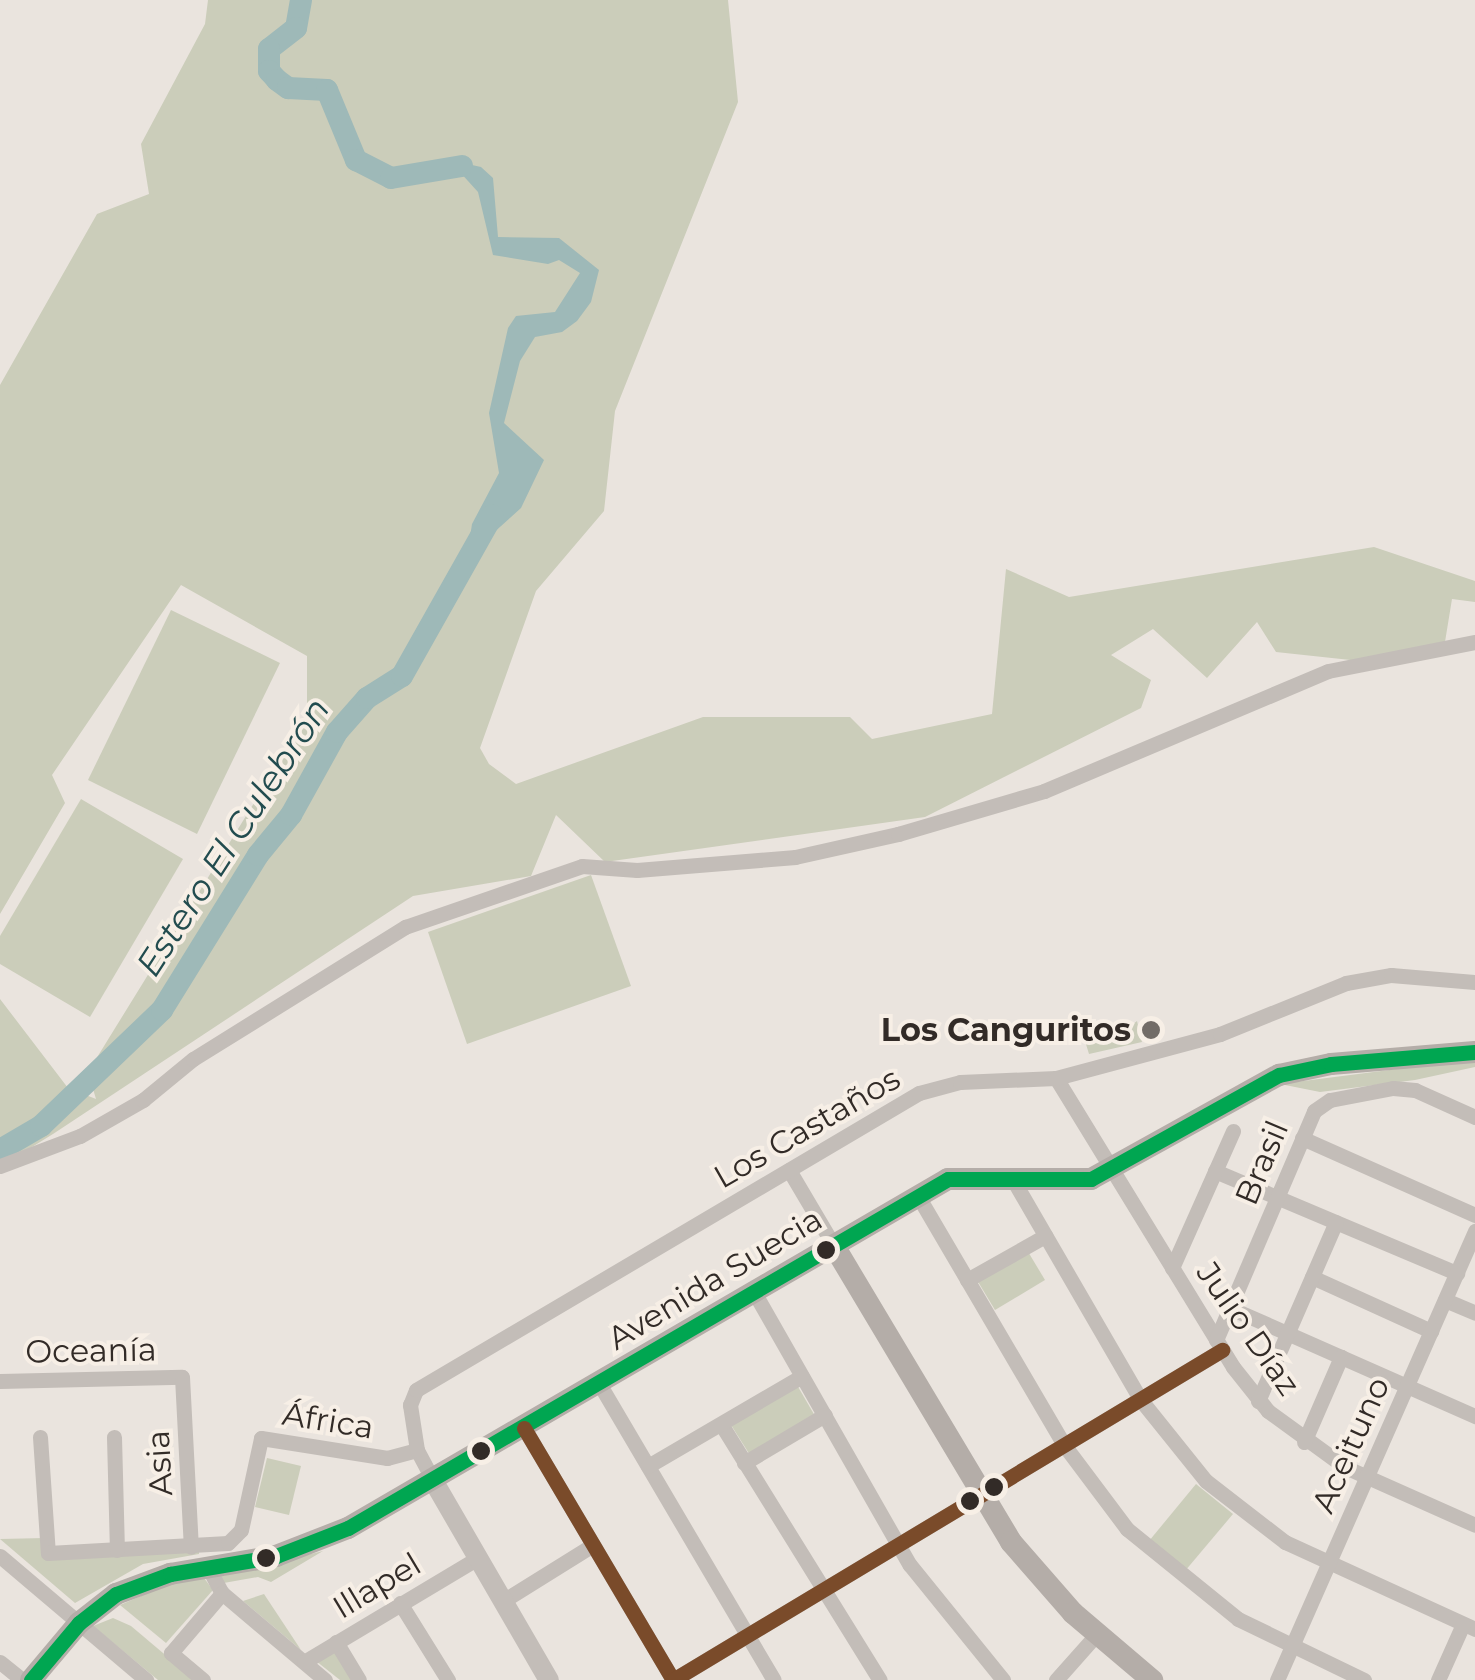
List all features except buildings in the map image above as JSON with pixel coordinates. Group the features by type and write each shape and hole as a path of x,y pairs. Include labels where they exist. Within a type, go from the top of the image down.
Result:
{"main road":[{"name":"Avenida Suecia","path":"30,1680 79,1622 144,1581 323,1540 434,1482 955,1176 1082,1180 1112,1172 1280,1076 1332,1064 1475,1052"},
{"path":"834,1246 980,1494 1031,1566 1096,1635 1152,1680"}],"street":[{"path":"0,1166 80,1136 143,1100 193,1059 405,927 582,866 636,870 795,856 898,834 1044,791 1328,671 1475,642"},
{"name":"Los Castaños","path":"434,1482 417,1450 410,1405 416,1390 919,1093 960,1082 1056,1078 1220,1034 1346,983 1391,975 1475,982"},
{"name":"Julio Díaz","path":"1056,1078 1219,1345 1258,1401 1304,1442 1367,1477 1475,1525"},
{"name":"Brasil","path":"1219,1345 1230,1308 1314,1111 1330,1100 1393,1088 1415,1090 1475,1117"},
{"path":"1172,1268 1233,1131"},
{"path":"1302,1138 1475,1215"},
{"path":"789,1170 834,1246"},
{"path":"1215,1171 1457,1273"},
{"path":"1012,1178 1140,1399 1225,1499 1328,1564 1469,1626 1438,1680"},
{"path":"918,1196 1064,1444 1110,1509 1165,1566 1225,1611 1291,1648 1364,1680"},
{"path":"1258,1401 1336,1222"},
{"name":"Aceituno","path":"1277,1680 1475,1232"},
{"path":"967,1280 1045,1236"},
{"path":"1312,1277 1431,1330"},
{"path":"754,1292 898,1544 948,1618 1004,1680"},
{"path":"1445,1300 1475,1314"},
{"path":"1230,1308 1475,1416"},
{"path":"524,1428 673,1680 1140,1399 1219,1345"},
{"path":"1304,1442 1342,1357"},
{"path":"648,1466 802,1376"},
{"name":"Oceanía","path":"0,1380 182,1377"},
{"name":"Asia","path":"182,1377 190,1547"},
{"path":"600,1384 774,1680"},
{"path":"744,1462 824,1416"},
{"path":"721,1424 821,1591 880,1680"},
{"path":"114,1436 117,1550"},
{"path":"40,1437 48,1554 190,1547"},
{"name":"África","path":"190,1547 222,1545 238,1536 261,1438 387,1458 417,1450"},
{"path":"434,1482 503,1600 542,1678"},
{"path":"503,1600 593,1546"},
{"path":"0,1556 146,1680"},
{"name":"Illapel","path":"304,1662 478,1558"},
{"path":"209,1569 222,1594 325,1680"},
{"path":"203,1680 171,1653 222,1594"},
{"path":"400,1604 448,1680"},
{"path":"1056,1680 1096,1635"},
{"path":"336,1642 359,1680"},
{"path":"0,1662 22,1680"}],"green space":[{"path":"208,0 728,0 738,102 615,411 604,511 536,591 480,748 489,764 516,784 703,717 850,717 872,739 992,714 1006,569 1069,597 1374,547 1475,581 1475,602 1452,599 1444,648 1397,665 1276,652 1257,622 1207,678 1153,629 1111,655 1151,680 1141,708 925,817 605,862 556,815 531,876 413,896 53,1134 19,1155 0,1158 0,999 68,1088 96,1099 88,1072 307,717 307,656 181,585 52,775 65,803 0,914 0,385 97,214 149,194 141,144 205,24"},
{"path":"171,610 280,663 197,834 88,780"},
{"path":"81,799 183,859 90,1017 0,964 0,936"},
{"path":"591,875 631,986 467,1044 428,932"},
{"path":"1137,1021 1142,1042 1089,1054 1085,1041 1120,1034"},
{"path":"1475,1059 1475,1067 1415,1080 1320,1092 1280,1084"},
{"path":"1027,1250 1045,1280 995,1310 977,1280"},
{"path":"797,1385 815,1416 750,1455 731,1425"},
{"path":"267,1458 301,1466 289,1515 255,1507"},
{"path":"1196,1484 1233,1514 1185,1571 1149,1541"},
{"path":"45,1538 49,1557 199,1548 199,1554 143,1564 75,1603 0,1539"},
{"path":"323,1551 271,1582 258,1577 218,1584 218,1577"},
{"path":"204,1578 213,1590 166,1643 120,1605 179,1580"},
{"path":"264,1594 301,1650 243,1601"},
{"path":"113,1618 131,1626 195,1680 158,1680 93,1626"},
{"path":"335,1650 353,1680 340,1680 316,1661"}],"water":[{"path":"445,159 481,167 493,178 498,237 559,238 599,270 591,302 577,321 562,332 535,337 520,361 504,423 544,460 521,508 481,544 470,537 472,524 499,473 489,413 508,328 516,316 555,312 580,273 559,260 548,264 493,255 478,192 458,170 437,173 434,161"}],"waterway":[{"name":"Estero El Culebrón","path":"301,0 296,28 269,49 269,71 277,80 288,88 327,90 356,160 391,178 462,166"},
{"name":"Estero El Culebrón","path":"0,1150 41,1126 162,1010 258,855 291,815 337,732 367,698 402,676 492,516"}],"transit line":[{"path":"31,1680 79,1623 116,1594 170,1574 276,1556 348,1528 948,1179 1091,1179 1279,1075 1331,1064 1475,1052"},
{"path":"524,1428 673,1680 1222,1350"}],"place":[{"name":"Los Canguritos","path":"1151,1030"}]}
